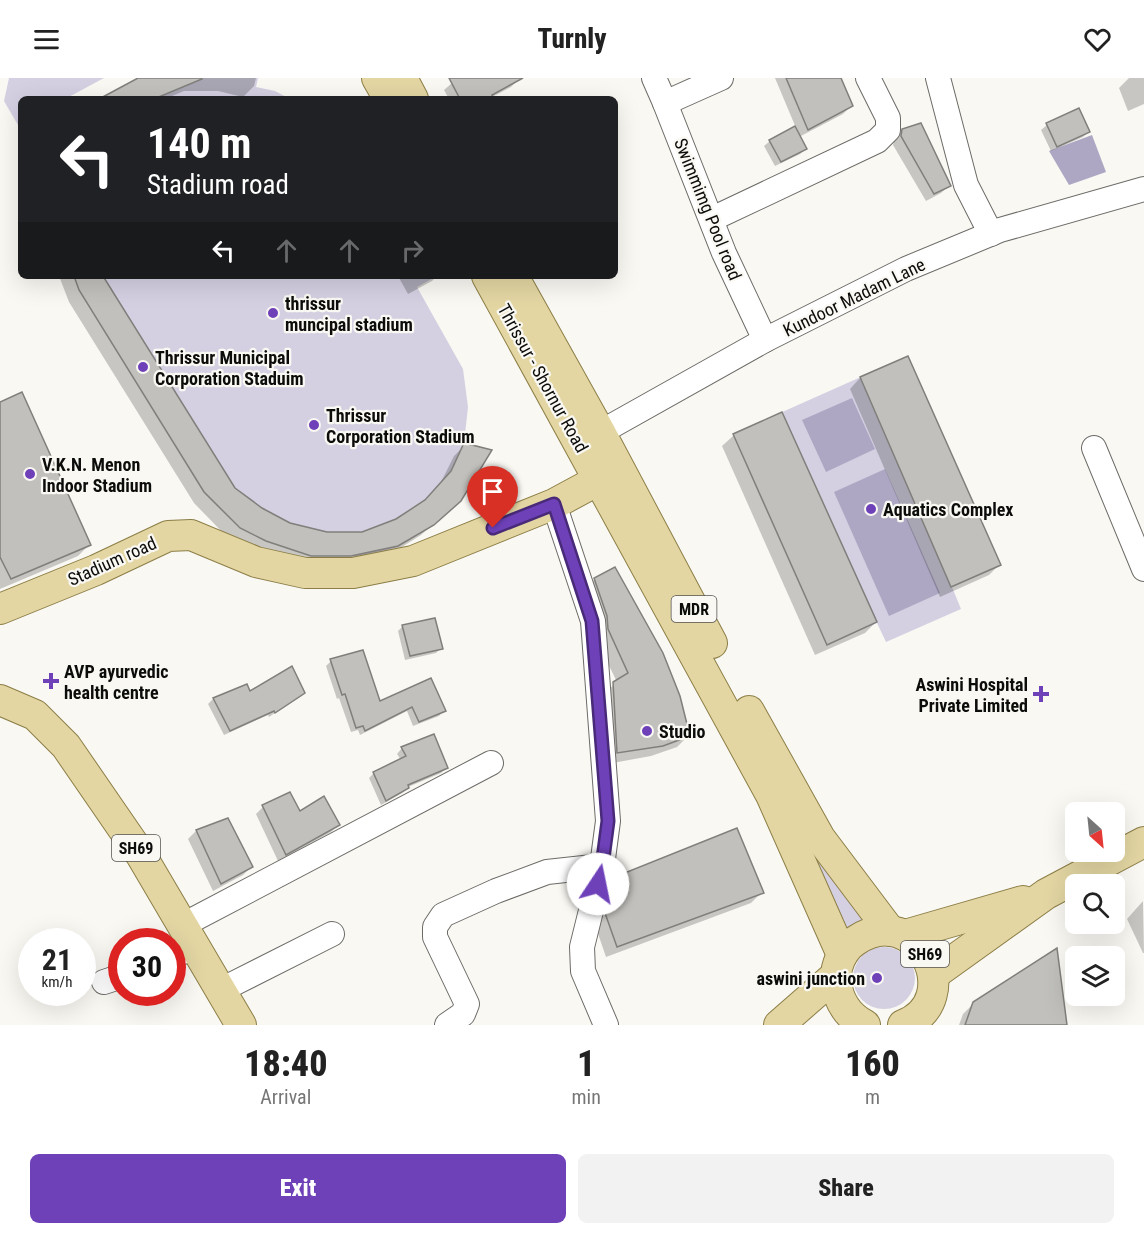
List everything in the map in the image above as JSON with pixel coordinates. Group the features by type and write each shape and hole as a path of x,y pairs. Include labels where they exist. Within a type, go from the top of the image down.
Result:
{"main road":[{"path":"377,78 387,96"},
{"path":"402,78 412,96"},
{"name":"Thrissur - Shornur Road","path":"489,279 590,438 610,474"},
{"name":"MDR","path":"514,279 590,438"},
{"name":"MDR","path":"610,474 771,773 897,933"},
{"name":"Stadium road","path":"0,609 96,570 168,536 191,535 256,562 305,573 353,573 413,561 554,504 610,474"},
{"name":"SH69","path":"0,700 35,715 66,746 141,855 177,928"},
{"name":"MDR","path":"771,773 776,805 839,965"},
{"name":"SH69","path":"778,1025 839,965 851,944 863,936 876,932 897,933 1046,894 1144,843"},
{"name":"SH69","path":"903,1025 919,1015 931,1001 1046,894"},
{"name":"SH69","path":"897,933 919,945 929,959 931,1001"},
{"name":"SH69","path":"186,946 221,990 241,1025"},
{"path":"839,965 837,993 854,1023"}],"street":[{"name":"Swimmimg Pool road","path":"654,78 724,253 765,340"},
{"path":"665,103 721,78"},
{"path":"712,219 877,141 888,130 888,118 868,78"},
{"path":"938,78 966,185 991,234"},
{"name":"Kundoor Madam Lane","path":"590,438 765,340 906,269 991,234 1144,189"},
{"path":"1094,448 1144,568"},
{"path":"554,504 592,621 608,821 602,866 582,947 583,971 606,1025"},
{"path":"186,942 491,763"},
{"path":"447,1025 463,1014 467,1004 435,937 435,927 443,915 496,891 547,872 602,866"},
{"path":"221,990 332,934"}],"shaded area":[{"path":"9,78 104,78 71,96 18,96 18,125 4,101"},
{"path":"138,78 258,78 256,87 275,91 284,96 111,96 119,88"},
{"path":"1092,135 1106,172 1069,185 1049,151"},
{"name":"Thrissur Corporation Stadium","path":"75,279 432,279 417,287 463,369 468,407 464,443 492,450 434,525 398,547 366,556 311,556 266,541 240,528 204,492 79,290"},
{"name":"Aquatics Complex","path":"908,356 1001,565 952,587 961,609 886,642 877,623 827,645 733,434"},
{"path":"852,398 875,449 826,472 802,420"},
{"path":"885,469 940,593 889,616 834,492"},
{"path":"815,855 867,922 845,933"},
{"path":"884,947 906,956 915,978 906,1000 884,1009 862,1000 853,978 862,956"}],"building":[{"path":"138,78 202,78 161,96 105,96"},
{"path":"449,78 523,78 492,96 458,96"},
{"path":"786,78 841,78 853,106 808,130"},
{"path":"1079,108 1090,132 1057,147 1046,123"},
{"path":"921,123 951,186 934,194 901,136 902,129"},
{"path":"795,126 807,149 781,162 769,140"},
{"name":"Thrissur Municipal Corporation Staduim","path":"75,279 105,279 235,488 262,508 290,523 327,532 362,532 396,519 425,500 451,471 464,443 492,450 461,501 434,525 398,546 351,556 311,556 266,541 240,528 204,492 79,290"},
{"path":"908,356 1001,565 951,587 860,377"},
{"name":"V.K.N. Menon Indoor Stadium","path":"22,392 91,545 11,579 0,557 0,402"},
{"path":"782,412 877,622 827,645 733,434"},
{"path":"615,567 663,653 680,696 690,736 663,746 617,753 613,682 628,673 608,629 607,616 594,578"},
{"path":"435,618 443,649 410,656 402,625"},
{"path":"363,650 380,701 431,678 446,711 419,722 412,707 365,731 363,726 356,728 330,659"},
{"path":"292,666 305,693 275,713 274,711 230,731 213,698 247,684 250,691"},
{"path":"434,734 448,768 408,785 409,788 386,801 373,772 406,756 401,747"},
{"path":"290,792 300,811 324,796 340,825 286,855 262,805"},
{"path":"228,818 253,867 221,884 196,830"},
{"path":"737,828 764,893 617,947 605,913 617,876"},
{"path":"1057,948 1067,1025 965,1025 973,1002"}],"place":[{"name":"thrissur muncipal stadium","path":"273,313"},
{"name":"Thrissur Municipal Corporation Staduim","path":"143,367"},
{"name":"Thrissur Corporation Stadium","path":"314,425"},
{"name":"V.K.N. Menon Indoor Stadium","path":"30,474"},
{"name":"Aquatics Complex","path":"871,509"},
{"name":"AVP ayurvedic health centre","path":"51,681"},
{"name":"Aswini Hospital Private Limited","path":"1041,694"},
{"name":"Studio","path":"647,731"},
{"name":"aswini junction","path":"877,978"}],"route":[{"path":"493,528 554,504 592,621 608,821 598,884"}]}
